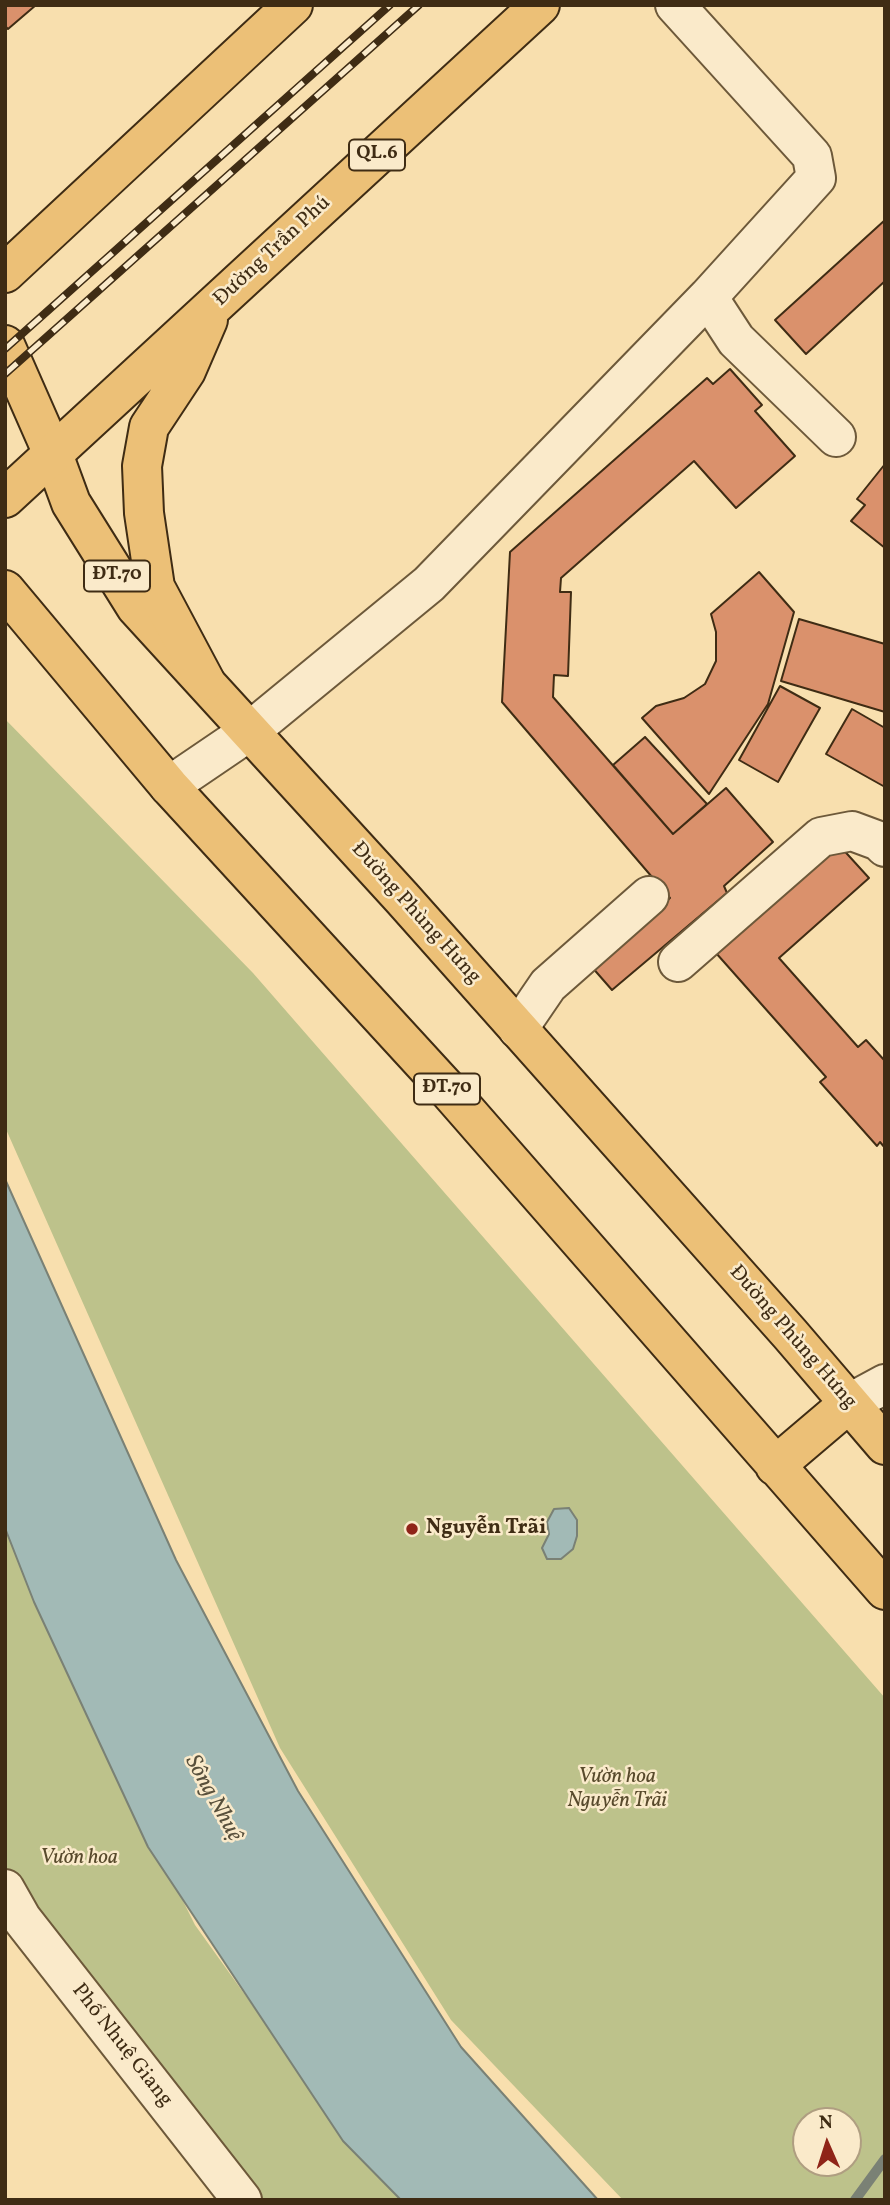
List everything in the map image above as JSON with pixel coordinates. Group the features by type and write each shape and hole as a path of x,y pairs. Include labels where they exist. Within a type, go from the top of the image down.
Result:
{"main road":[{"path":"5,273 293,5"},
{"name":"Đường Trần Phú","path":"5,498 540,5"},
{"path":"205,681 155,587 144,513 142,466 149,426 186,371 215,306"},
{"name":"Đường Phùng Hưng","path":"5,345 53,454 71,503 136,607 518,1029 790,1334 885,1445"},
{"name":"ĐT.70","path":"5,590 169,786 448,1090 885,1590"},
{"path":"775,1466 848,1404"}],"street":[{"path":"169,786 250,731 429,584 708,297 816,178 812,156 675,5"},
{"path":"708,297 736,340 836,437"},
{"path":"678,962 821,837 852,831 879,841 885,847"},
{"path":"518,1029 548,985 649,896"},
{"path":"848,1404 885,1384"},
{"name":"Phố Nhuệ Giang","path":"5,1889 22,1919 243,2200"}],"green space":[{"name":"Vườn hoa Nguyễn Trãi","path":"5,719 253,973 885,1698 885,2200 623,2200 451,2020 280,1748 5,1127"},
{"name":"Vườn hoa","path":"5,1499 75,1685 195,1925 334,2119 401,2200 253,2200 5,1876"}],"water":[{"name":"Sông Nhuệ","path":"5,1179 176,1560 298,1791 461,2047 598,2200 401,2200 343,2141 148,1847 34,1602 5,1528"},
{"path":"569,1508 577,1520 577,1536 573,1549 561,1559 547,1559 542,1548 549,1534 547,1522 554,1509"}],"building":[{"path":"5,5 36,5 8,29 5,26"},
{"path":"885,220 885,281 806,354 775,320"},
{"path":"730,369 762,405 755,411 795,456 736,508 694,461 561,578 560,592 571,592 568,676 554,675 553,697 673,834 726,788 773,842 724,886 727,893 612,990 591,966 670,898 502,702 510,552 707,378 713,384"},
{"path":"885,464 885,548 851,521 865,505 857,499"},
{"path":"759,572 794,612 768,704 709,794 642,718 656,706 684,698 705,684 716,661 716,632 711,614"},
{"path":"799,619 885,644 885,712 781,681"},
{"path":"780,686 820,708 778,782 739,760"},
{"path":"852,709 885,728 885,787 826,754"},
{"path":"645,737 707,804 673,834 613,765"},
{"path":"839,845 869,878 779,958 858,1047 866,1040 885,1061 885,1148 880,1142 877,1146 820,1082 826,1077 716,953"}],"waterway":[{"path":"855,2200 885,2159"}],"railway":[{"path":"5,349 390,5"},
{"path":"5,374 419,5"}],"place":[{"name":"Nguyễn Trãi","path":"412,1529"}]}
